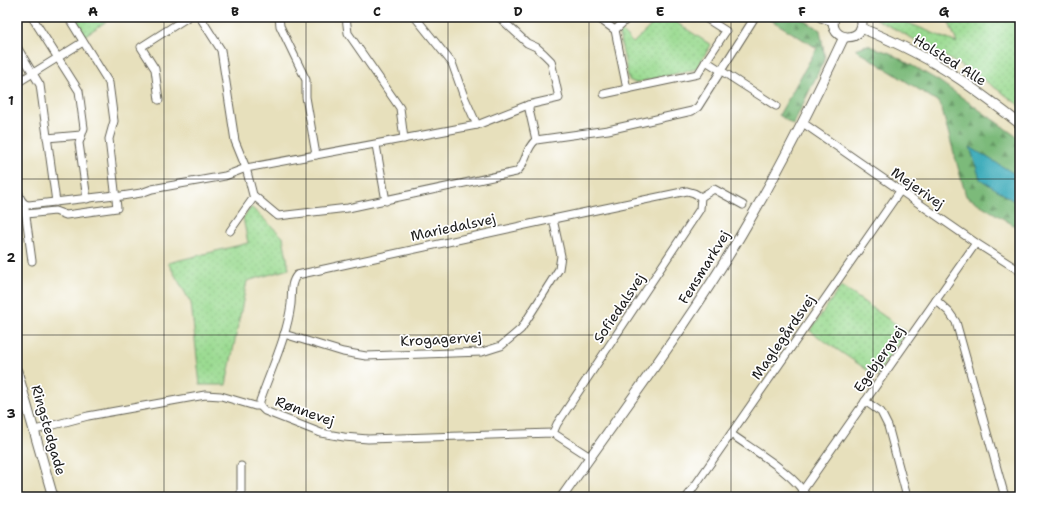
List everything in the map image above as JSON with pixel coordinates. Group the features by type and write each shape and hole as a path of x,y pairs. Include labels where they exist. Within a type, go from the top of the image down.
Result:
{"street":[{"path":"32,17 79,91 84,128 79,143 87,199"},
{"path":"26,214 55,211 66,215 117,208 109,139 114,121 109,83 68,17"},
{"path":"159,100 155,69 141,47 188,17"},
{"path":"200,17 221,50 234,141 246,168 254,197 278,216 348,208 386,201 516,172 522,166 530,145 536,140 608,130 692,111 698,107 755,17"},
{"path":"279,17 280,26 306,80 306,97 316,155"},
{"path":"346,17 348,33 400,108 404,140"},
{"path":"415,17 452,63 463,94 477,125"},
{"path":"25,205 141,193 152,189 225,176 246,168 404,140 477,125 528,105 559,98 551,61 499,17"},
{"path":"597,17 614,30 627,89"},
{"path":"614,30 629,17"},
{"path":"604,94 698,74 726,31 704,17"},
{"path":"821,17 834,19 834,29 837,33 844,37 854,36 861,28 862,21 860,17"},
{"name":"Holsted Alle","path":"861,28 903,47 939,66 1020,124"},
{"name":"Fensmarkvej","path":"562,497 686,322 753,215 803,123 844,37"},
{"path":"17,83 83,42"},
{"path":"17,47 40,85 56,202"},
{"path":"706,61 776,106"},
{"path":"528,105 536,140"},
{"name":"Mejerivej","path":"803,123 976,243 1020,271"},
{"path":"47,138 81,135"},
{"path":"376,145 386,201"},
{"path":"17,186 20,199 25,205 32,261"},
{"path":"701,197 714,189 743,205"},
{"name":"Mariedalsvej","path":"260,406 260,401 284,334 291,305 293,280 297,275 687,191 694,192 701,197"},
{"name":"Maglegårdsvej","path":"687,497 900,191"},
{"path":"230,231 254,197"},
{"name":"Sofiedalsvej","path":"553,433 561,418 700,208 701,197"},
{"name":"Krogagervej","path":"284,334 343,352 366,356 482,352 501,346 521,329 559,269 561,256 553,219"},
{"name":"Egebjergvej","path":"803,490 976,243"},
{"path":"936,300 949,312 956,322 1005,497"},
{"name":"Ringstedgade","path":"17,371 53,497"},
{"name":"Rønnevej","path":"35,430 88,416 205,396 221,396 255,406 260,406 265,411 321,433 344,437 368,439 553,433"},
{"path":"865,401 881,412 888,426 907,497"},
{"path":"553,433 590,457"},
{"path":"731,434 793,479 807,497"},
{"path":"240,466 241,497"}],"green space":[{"path":"71,17 113,17 84,36"},
{"path":"660,17 668,17 711,45 696,69 635,83 629,80 619,34 621,31 633,43"},
{"path":"766,17 799,17 820,30 825,58 793,125 779,115 817,48"},
{"path":"872,17 894,17 957,43 948,20 942,17 1020,17 1020,106 966,69"},
{"path":"867,45 890,53 939,81 1020,139 1020,229 966,196 940,103 855,49"},
{"path":"251,207 283,237 289,269 247,281 226,385 200,385 191,303 168,263 248,243 243,218"},
{"path":"841,286 907,332 876,376 810,331"}],"water":[{"path":"970,147 1020,177 1020,205 980,179"}]}
